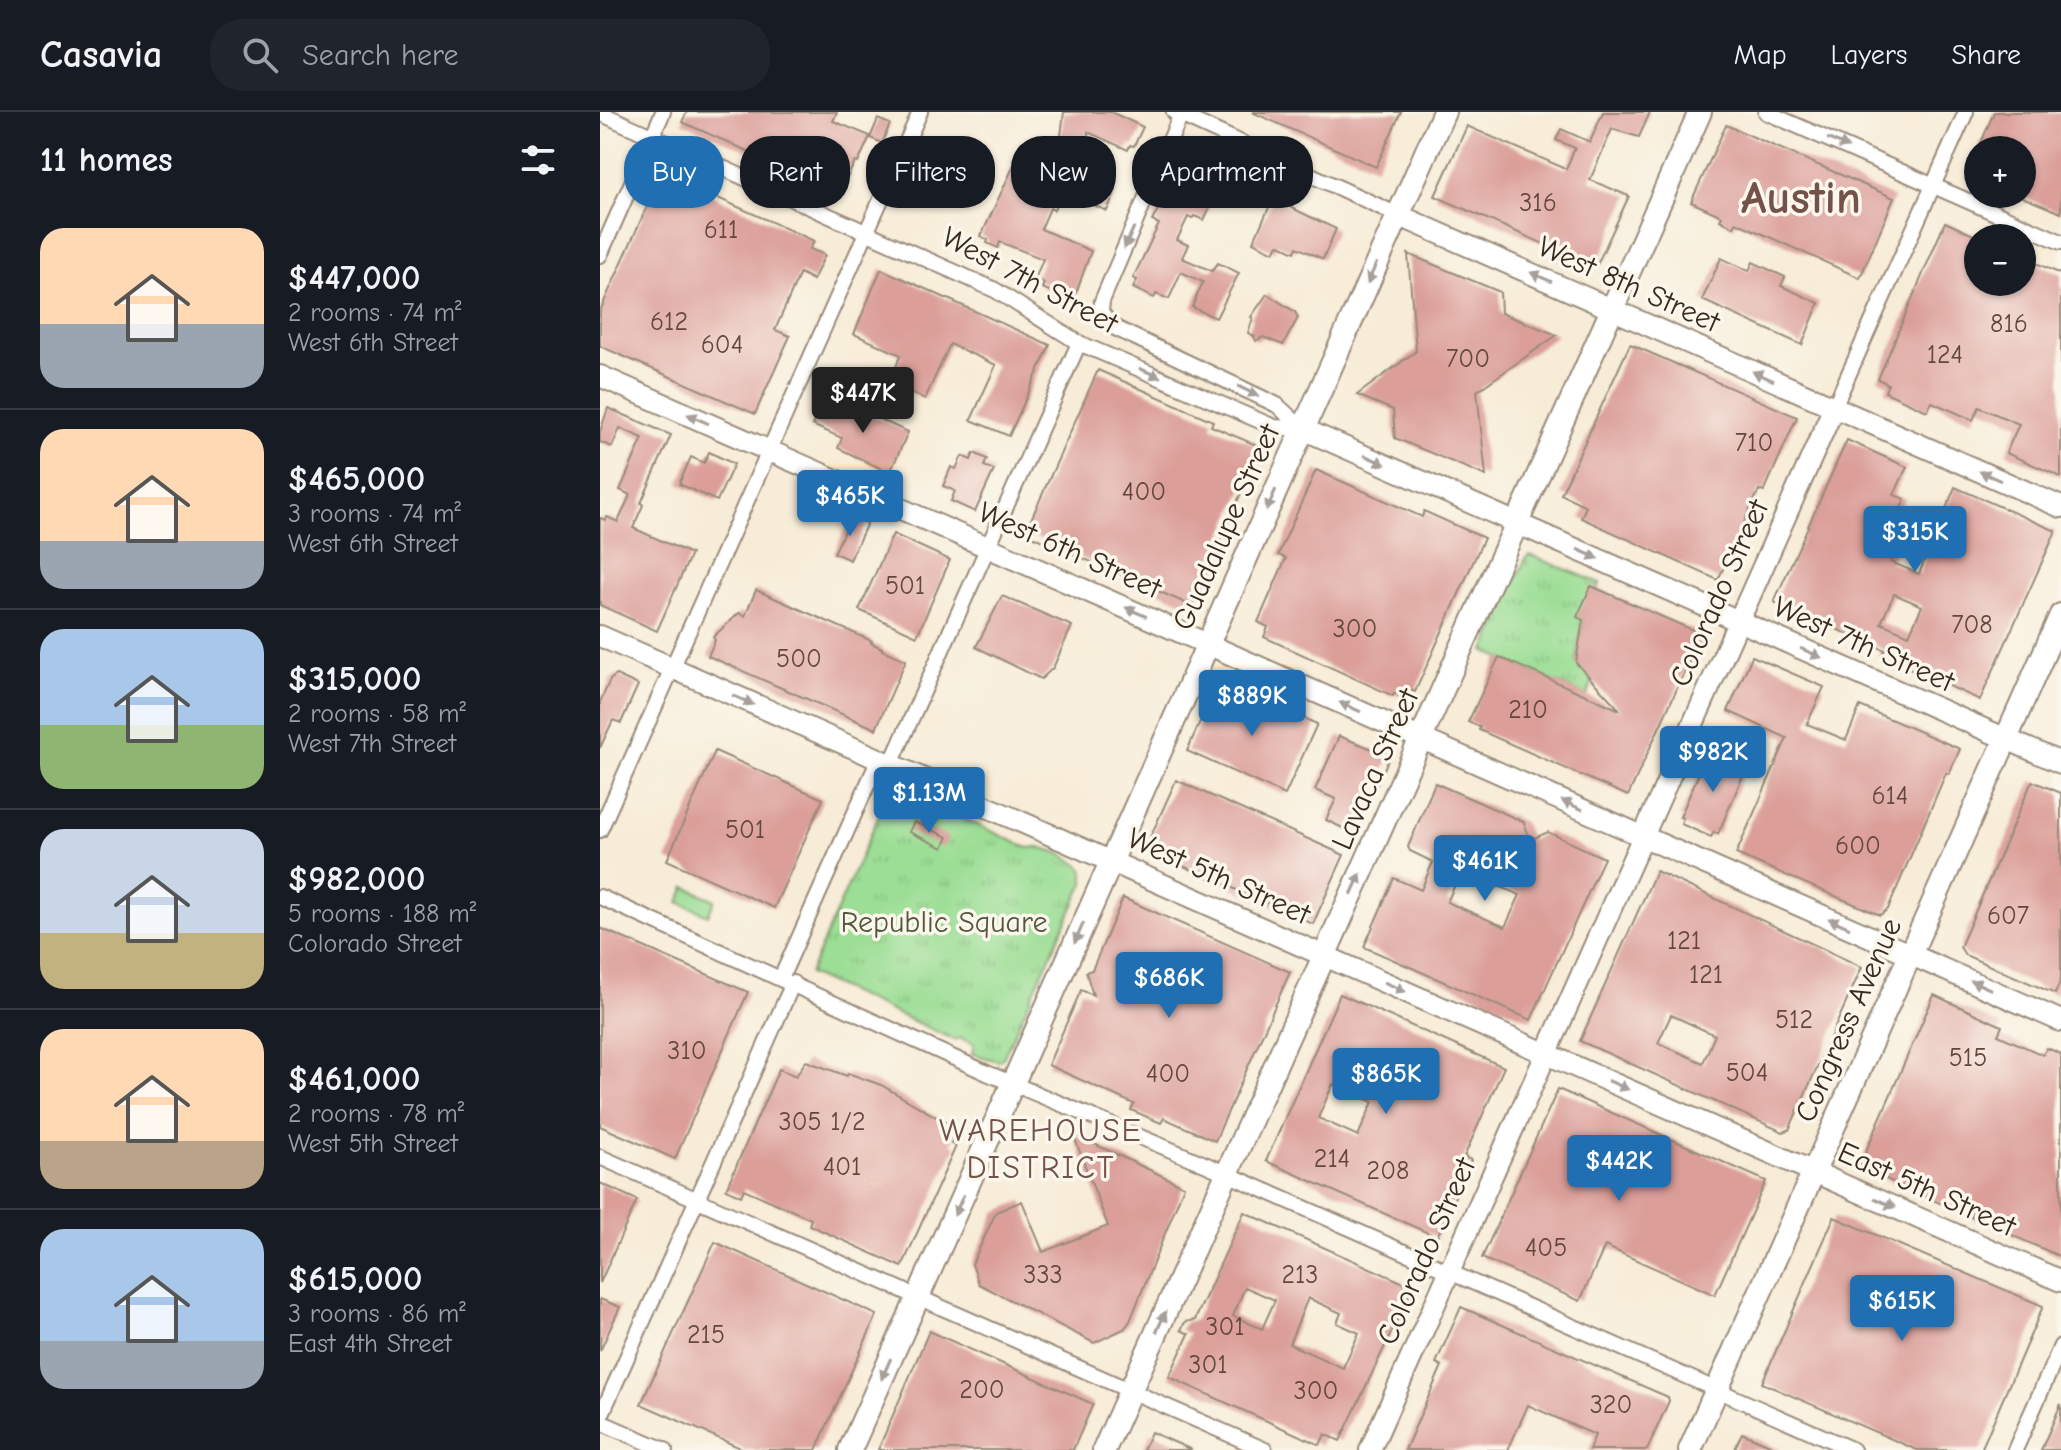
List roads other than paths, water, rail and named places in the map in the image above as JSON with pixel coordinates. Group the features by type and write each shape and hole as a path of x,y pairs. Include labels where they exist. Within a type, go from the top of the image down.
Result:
{"main road":[{"name":"Guadalupe Street","path":"850,1450 1444,112"},
{"name":"Lavaca Street","path":"1104,1450 1700,112"},
{"name":"West 8th Street","path":"1398,215 2061,507"},
{"name":"West 6th Street","path":"600,376 2061,1021"},
{"name":"Colorado Street","path":"1370,1450 1834,407"},
{"name":"West 7th Street","path":"1303,429 2061,763"},
{"name":"Congress Avenue","path":"1690,1450 2061,615"},
{"name":"West 5th Street","path":"600,636 1814,1172"},
{"name":"East 5th Street","path":"1814,1172 2061,1281"}],"street":[{"path":"653,136 663,112"},
{"path":"600,830 920,112"},
{"path":"1766,112 2061,242"},
{"name":"Colorado Street","path":"1834,407 1966,112"},
{"name":"West 7th Street","path":"600,113 651,136"},
{"name":"West 7th Street","path":"1179,113 1102,301 1101,312 1113,327 1277,405 1303,429"},
{"name":"West 8th Street","path":"1179,113 1398,215"},
{"name":"West 7th Street","path":"724,168 995,290 1079,343 1274,427 1303,429"},
{"path":"600,255 624,202"},
{"path":"665,1450 600,1420 697,1200 787,981 1079,343"},
{"path":"600,897 1012,1082 1853,1450"},
{"path":"600,1157 1265,1450"},
{"path":"2015,1450 2061,1346"}],"district":[{"name":"Austin","path":"1801,197"},
{"name":"WAREHOUSE DISTRICT","path":"1041,1148"}],"park label":[{"name":"Republic Square","path":"944,922"}]}
